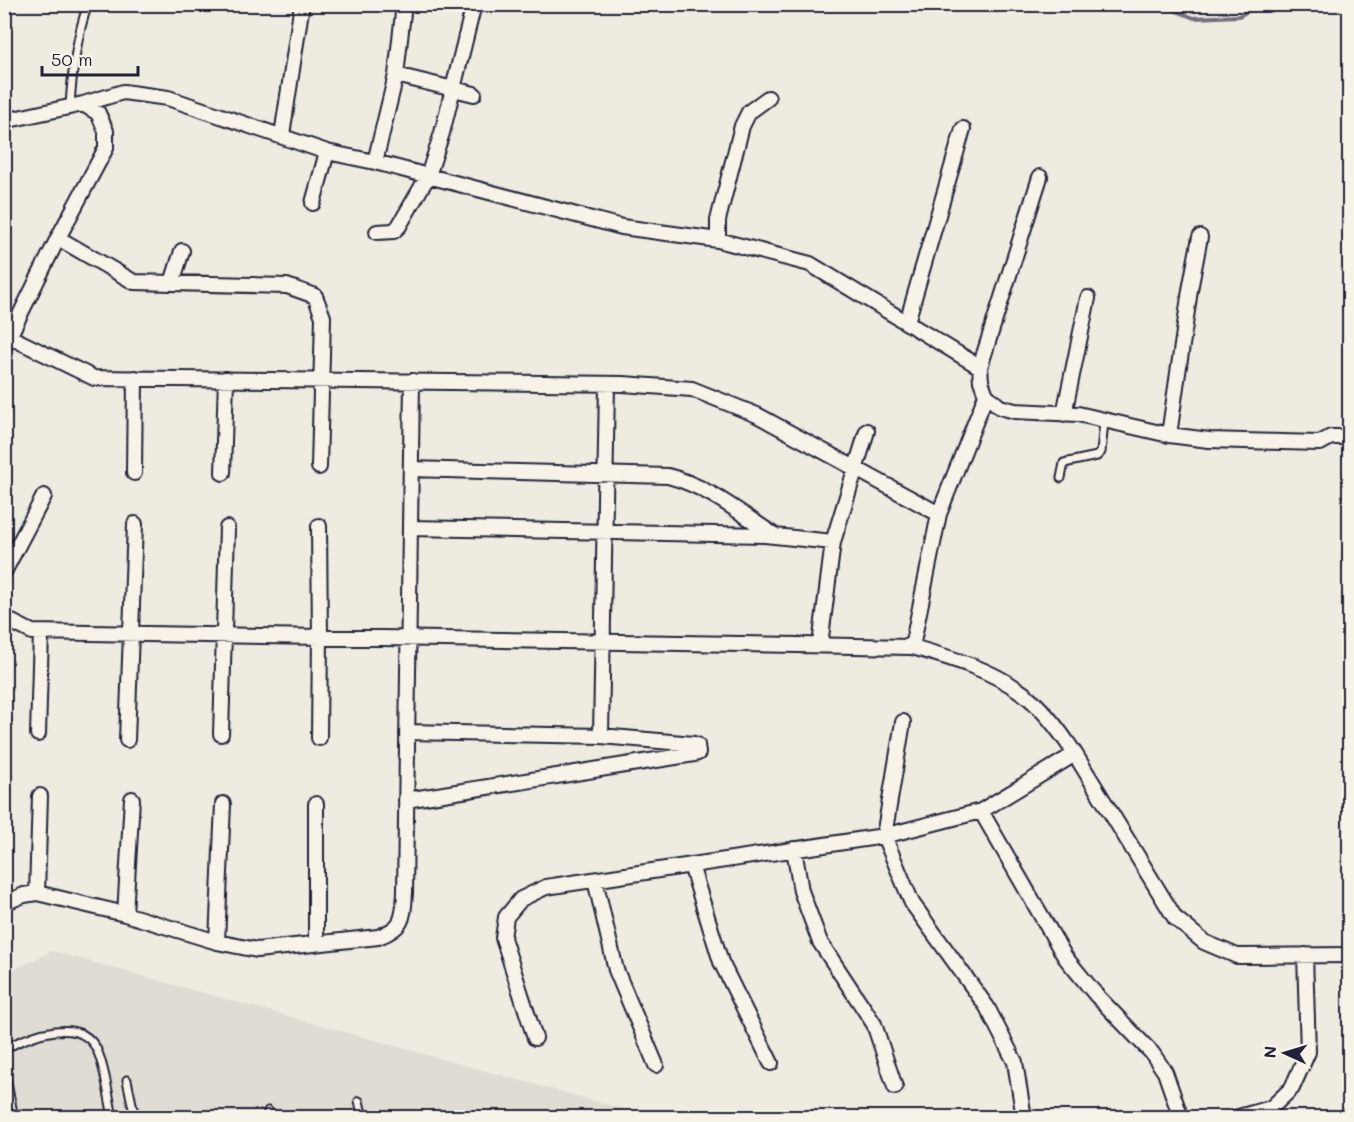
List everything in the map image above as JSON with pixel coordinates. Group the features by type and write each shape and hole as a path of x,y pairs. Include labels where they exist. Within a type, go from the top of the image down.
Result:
{"street":[{"path":"282,135 302,4"},
{"path":"375,162 396,75 404,4"},
{"path":"377,232 394,231 399,226 428,176 442,133 474,4"},
{"path":"396,75 474,94"},
{"path":"4,121 123,92 168,98 327,152 375,162 622,227 718,240 810,264 980,367"},
{"path":"718,240 718,220 742,126 749,112 768,98"},
{"path":"76,105 98,113 106,131 106,148 6,339 94,378 607,384 692,389 757,415 939,514"},
{"path":"907,322 963,129"},
{"path":"313,203 327,152"},
{"path":"1040,177 980,367 981,381 986,395 1000,407 1015,411 1078,414 1104,422 1169,435 1209,440 1320,443 1332,437 1350,437"},
{"path":"1169,435 1200,237"},
{"path":"58,238 134,282 287,286 315,296 322,317 319,467"},
{"path":"172,283 182,251"},
{"path":"1064,414 1088,298"},
{"path":"134,472 135,378"},
{"path":"224,473 226,379"},
{"path":"4,903 37,893 125,914 217,942 257,950 378,937 394,930 403,916 412,381"},
{"path":"601,736 607,384"},
{"path":"912,647 939,514 986,395"},
{"path":"820,645 833,542 867,431"},
{"path":"411,469 668,476 685,480 701,488 775,536"},
{"path":"4,572 44,496"},
{"path":"127,740 135,524"},
{"path":"319,526 319,738"},
{"path":"221,734 227,528"},
{"path":"410,528 775,536 833,542"},
{"path":"4,618 32,632 41,633 912,647 958,660 984,671 1024,694 1059,730 1076,754 1175,918 1204,942 1237,956 1350,955"},
{"path":"38,734 41,633"},
{"path":"903,722 884,836 912,903 987,1007 1015,1062 1024,1118"},
{"path":"406,800 694,754 698,753 699,749 694,744 601,736 407,732"},
{"path":"535,1038 503,938 506,917 520,899 546,887 884,836 981,811 1076,754"},
{"path":"37,893 40,796"},
{"path":"125,914 132,799"},
{"path":"217,942 223,804"},
{"path":"315,943 316,804"},
{"path":"981,811 1065,957 1097,996 1152,1053 1165,1072 1181,1118"},
{"path":"794,849 801,891 820,942 874,1024 895,1087"},
{"path":"691,865 721,962 771,1064"},
{"path":"595,880 616,970 656,1065"},
{"path":"1235,1118 1271,1108 1292,1088 1308,1052 1305,955"}],"lane":[{"path":"76,105 72,64 79,30 88,4"},
{"path":"1061,478 1064,463 1097,456 1101,452 1104,422"},
{"path":"4,1054 6,1048 21,1040 62,1030 83,1033 97,1049 113,1118"},
{"path":"4,1068 14,1118"},
{"path":"127,1080 135,1118"},
{"path":"359,1101 363,1118"},
{"path":"485,1118 495,1118"}],"shaded area":[{"path":"52,951 652,1117 5,1118 5,974"}],"waterway":[{"path":"1159,4 1194,18 1239,16 1260,4"}]}
